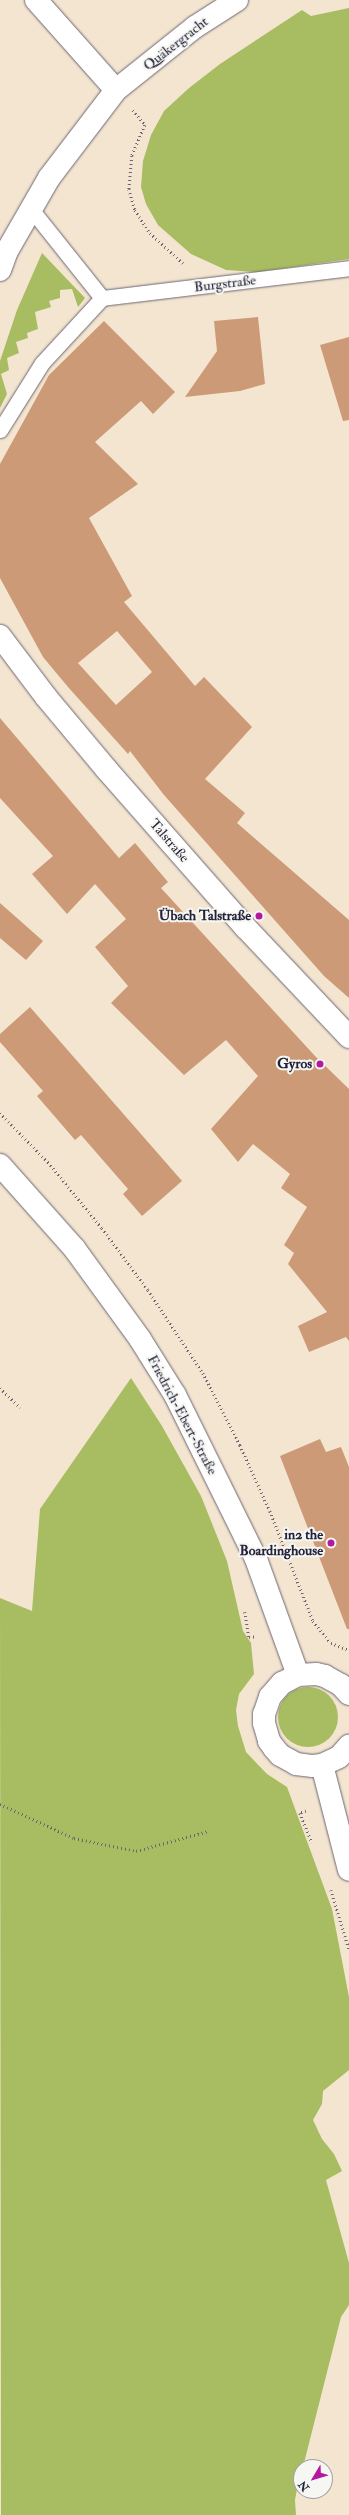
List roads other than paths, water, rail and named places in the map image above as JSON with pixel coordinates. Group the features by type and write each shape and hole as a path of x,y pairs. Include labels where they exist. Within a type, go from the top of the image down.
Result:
{"street":[{"path":"0,270 7,251 49,178 116,90 36,0"},
{"name":"Quäkergracht","path":"116,90 195,27 237,0"},
{"name":"Talstraße","path":"0,636 46,697 107,770 240,922 349,1037"},
{"name":"Friedrich-Ebert-Straße","path":"0,1165 74,1248 140,1339 174,1395 256,1559 298,1675"},
{"path":"349,1694 341,1685 325,1676 316,1674 298,1675 282,1683 270,1697 264,1714 266,1732 274,1748 287,1760 304,1766 322,1765 339,1757 349,1746"},
{"path":"322,1765 349,1870"}],"lane":[{"path":"0,430 42,363 102,298 31,209"},
{"name":"Burgstraße","path":"102,298 349,268"}],"place":[{"name":"Übach Talstraße","path":"259,916"},
{"name":"Gyros","path":"320,1064"},
{"name":"in2 the Boardinghouse","path":"331,1543"}]}
